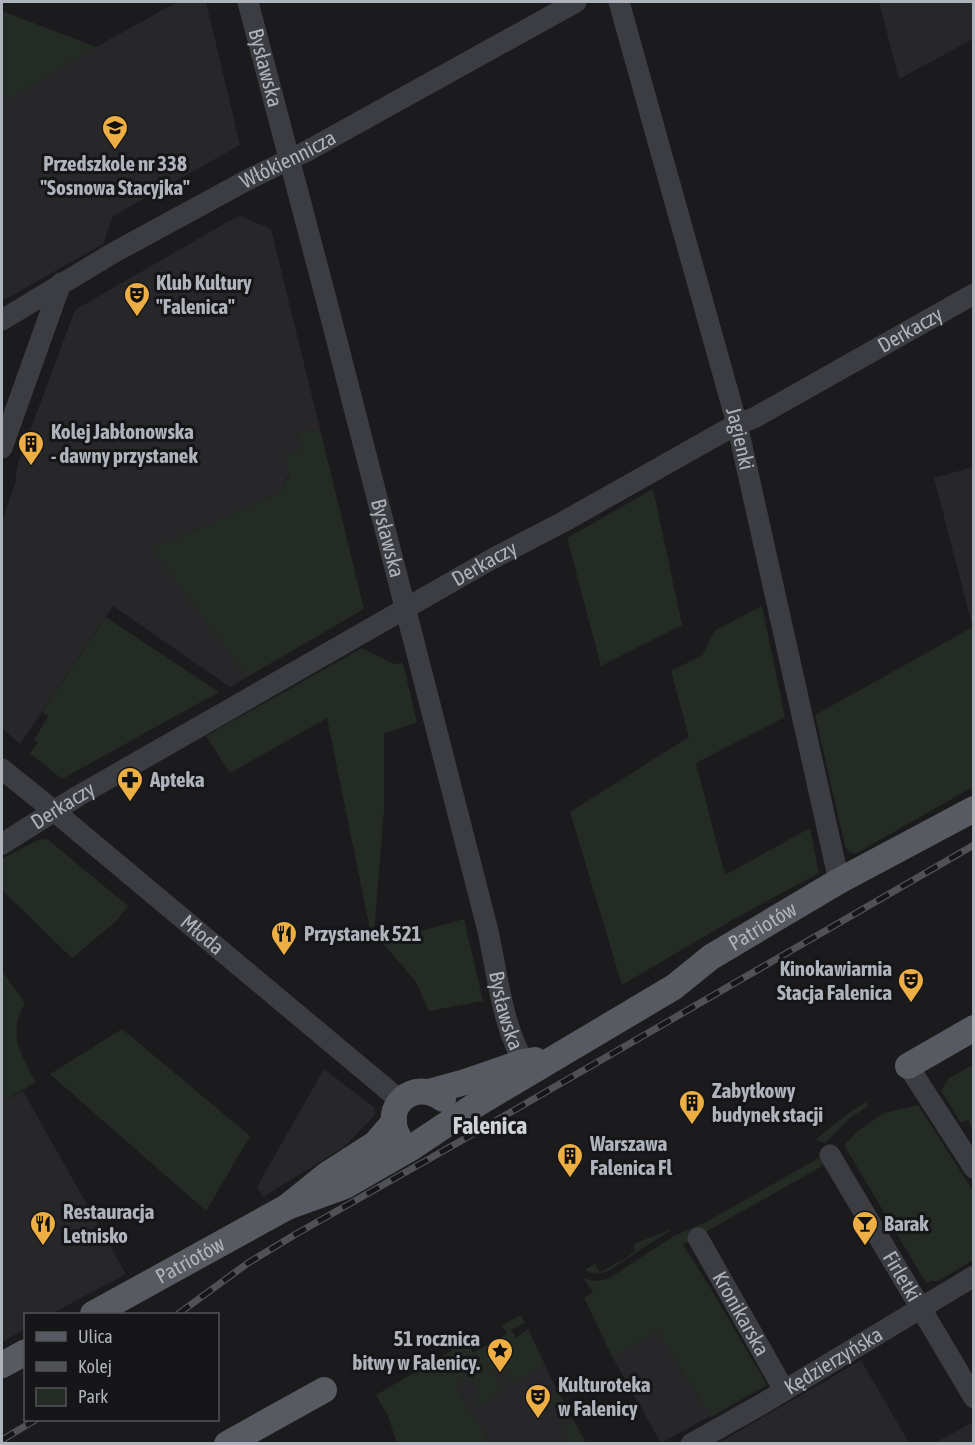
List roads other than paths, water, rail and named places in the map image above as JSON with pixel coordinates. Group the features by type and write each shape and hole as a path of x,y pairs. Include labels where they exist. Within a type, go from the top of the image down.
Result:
{"main road":[{"name":"Patriotów","path":"429,1092 527,1067 557,1055 674,987 720,951 839,881 974,808"},
{"path":"908,1065 974,1028"},
{"name":"Patriotów","path":"452,1120 527,1067"},
{"path":"429,1092 444,1100 451,1112 452,1120 411,1148 395,1131 397,1111 411,1093 429,1092"},
{"name":"Patriotów","path":"287,1207 328,1174 376,1143 397,1111"},
{"name":"Patriotów","path":"95,1313 287,1207 341,1188 411,1148"},
{"path":"2,1365 24,1353"},
{"path":"227,1443 324,1390"}],"street":[{"name":"Bysławska","path":"248,2 488,931 511,1034 527,1067"},
{"name":"Włókiennicza","path":"2,320 61,283 250,178 288,161 576,2"},
{"name":"Jagienki","path":"619,2 737,424 839,881"},
{"path":"2,448 61,283"},
{"name":"Derkaczy","path":"2,844 54,811 490,560 573,517 737,424 754,418 974,294"},
{"name":"Młoda","path":"2,769 324,1039 397,1111"},
{"path":"908,1065 974,1167"},
{"name":"Firletki","path":"830,1155 974,1398"},
{"name":"Kronikarska","path":"698,1238 784,1390"},
{"name":"Kędzierzyńska","path":"691,1443 974,1276"}],"railway":[{"path":"179,1313 248,1263 296,1234 974,845"},
{"path":"2,1440 33,1421"}],"place":[{"name":"Przedszkole nr 338 \"Sosnowa Stacyjka\"","path":"115,151"},
{"name":"Klub Kultury \"Falenica\"","path":"137,318"},
{"name":"Kolej Jabłonowska - dawny przystanek","path":"31,467"},
{"name":"Apteka","path":"130,803"},
{"name":"Przystanek 521","path":"284,957"},
{"name":"Kinokawiarnia Stacja Falenica","path":"911,1004"},
{"name":"Zabytkowy budynek stacji","path":"692,1126"},
{"name":"Warszawa Falenica Fl","path":"570,1179"},
{"name":"Restauracja Letnisko","path":"43,1247"},
{"name":"Barak","path":"865,1247"},
{"name":"51 rocznica bitwy w Falenicy.","path":"500,1374"},
{"name":"Kulturoteka w Falenicy","path":"538,1420"}],"district":[{"name":"Falenica","path":"490,1126"}]}
